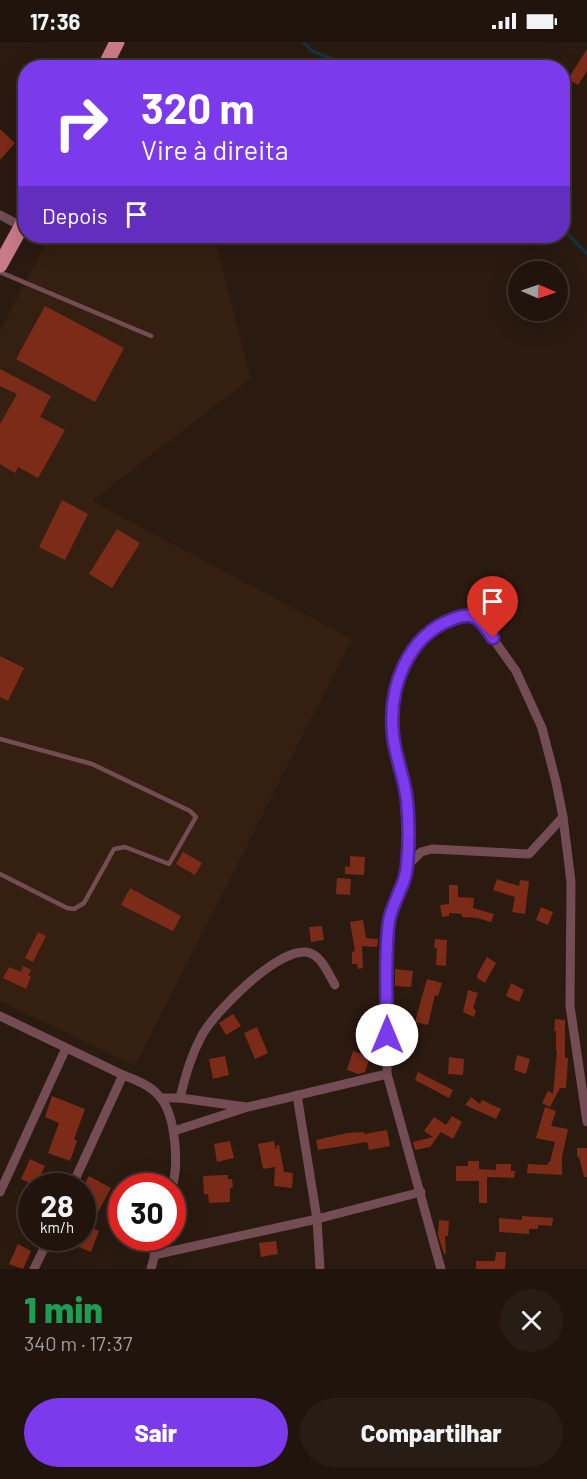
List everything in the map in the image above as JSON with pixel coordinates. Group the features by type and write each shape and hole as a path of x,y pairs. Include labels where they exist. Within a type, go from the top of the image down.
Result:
{"main road":[{"path":"108,60 117,42"},
{"path":"0,265 18,231"}],"street":[{"path":"0,215 18,220"},
{"path":"441,1269 387,1074 389,920 407,866 407,800 393,735 392,712 397,682 406,660 429,631 461,616 472,616 481,622 516,671 542,728 563,817 571,882 570,1006 587,1122"},
{"path":"407,866 421,852 432,849 529,854 563,817"},
{"path":"180,1098 186,1071 202,1035 224,1004 273,963 297,952 307,952 319,960 335,985"},
{"path":"0,1016 151,1088 162,1098 174,1131 176,1157 174,1173"},
{"path":"0,1192 66,1048"},
{"path":"174,1131 248,1107 387,1074"},
{"path":"78,1173 123,1075"},
{"path":"297,1095 317,1219 320,1269"},
{"path":"162,1098 180,1098 248,1107"},
{"path":"154,1255 317,1219 421,1192"},
{"path":"34,1269 43,1251"},
{"path":"151,1269 155,1251"}],"lane":[{"path":"0,272 151,336"},
{"path":"0,739 92,764 190,811 196,817 169,864 125,847 114,849 84,903 74,909 0,874"}],"shaded area":[{"path":"45,243 216,243 251,378 92,501 352,639 135,1066 0,1001 0,332"}],"building":[{"path":"587,49 587,71 578,85 570,80 570,76"},
{"path":"0,129 15,143 0,160"},
{"path":"45,306 124,348 95,402 16,359"},
{"path":"0,369 51,396 40,417 65,430 38,478 18,467 15,473 0,464 0,424 17,394 0,386"},
{"path":"62,500 88,514 65,560 39,547"},
{"path":"117,529 140,543 112,588 89,574"},
{"path":"0,656 24,668 8,701 0,697"},
{"path":"183,852 202,863 195,875 176,864"},
{"path":"350,856 365,857 364,875 345,874 345,866 350,867"},
{"path":"337,878 351,879 350,895 336,894"},
{"path":"497,879 519,886 520,880 529,881 525,914 512,912 515,897 493,890"},
{"path":"449,885 458,885 458,897 474,898 473,908 494,914 491,922 462,917 462,914 449,913 449,916 442,917 440,905 449,904"},
{"path":"130,888 181,916 173,931 121,905"},
{"path":"541,907 553,912 548,925 536,920"},
{"path":"363,920 366,938 378,939 377,947 362,946 363,968 358,969 357,964 352,964 352,952 355,951 350,922"},
{"path":"322,926 324,940 311,942 309,927"},
{"path":"38,932 46,936 33,962 25,958"},
{"path":"435,939 447,940 446,966 436,965"},
{"path":"487,957 496,963 485,983 477,978 477,975"},
{"path":"23,966 31,970 26,989 3,978 9,967 21,972"},
{"path":"395,969 413,971 411,987 395,986"},
{"path":"427,979 442,983 438,996 435,995 428,1025 415,1022"},
{"path":"511,983 524,990 519,1002 506,996"},
{"path":"468,990 478,993 473,1008 476,1010 474,1017 463,1012"},
{"path":"395,1012 405,1013 404,1032 394,1032"},
{"path":"233,1014 241,1026 226,1035 219,1023"},
{"path":"555,1019 565,1020 565,1058 568,1058 566,1088 560,1088 550,1107 542,1103 548,1091 553,1094 557,1051"},
{"path":"257,1027 268,1053 255,1059 244,1033"},
{"path":"353,1051 370,1057 365,1072 358,1074 347,1070"},
{"path":"517,1055 530,1059 526,1074 514,1070"},
{"path":"225,1056 229,1075 213,1079 209,1059"},
{"path":"449,1057 464,1059 463,1075 448,1074"},
{"path":"418,1072 453,1090 449,1098 415,1080"},
{"path":"52,1096 85,1109 74,1139 77,1141 70,1161 48,1153 59,1123 45,1117"},
{"path":"471,1097 480,1104 482,1100 501,1109 496,1119 465,1105"},
{"path":"545,1107 556,1111 551,1126 568,1129 562,1157 562,1175 527,1173 528,1164 548,1165 550,1162 555,1142 536,1138"},
{"path":"452,1116 462,1122 453,1139 441,1132 430,1147 415,1150 413,1142 433,1137 424,1131 434,1117 446,1125"},
{"path":"387,1130 390,1146 369,1150 367,1142 318,1150 316,1140 347,1133 364,1132 364,1134"},
{"path":"230,1141 234,1158 217,1162 214,1144"},
{"path":"274,1141 276,1150 279,1145 284,1172 293,1173 292,1188 274,1186 275,1167 263,1169 258,1144"},
{"path":"577,1148 587,1148 587,1177 584,1177 579,1157 577,1157"},
{"path":"30,1159 45,1166 42,1173 24,1173"},
{"path":"468,1161 479,1161 479,1169 496,1170 496,1164 511,1164 511,1171 515,1171 514,1178 487,1177 487,1203 479,1203 479,1181 456,1181 456,1166 468,1166"},
{"path":"228,1175 228,1179 232,1179 233,1187 230,1188 230,1202 209,1203 208,1194 204,1194 203,1176"},
{"path":"96,1180 108,1186 108,1194 96,1216"},
{"path":"522,1216 553,1218 552,1226 538,1225 538,1229 529,1229 529,1234 499,1232 499,1218 522,1220"},
{"path":"439,1220 449,1221 448,1236 445,1236 446,1254 444,1254 438,1235"},
{"path":"276,1241 278,1254 261,1257 259,1243"},
{"path":"18,1244 18,1251 31,1251 23,1269 9,1264"},
{"path":"496,1252 506,1252 505,1269 476,1269 476,1261 495,1261"}],"waterway":[{"path":"303,42 312,51 335,60"},
{"path":"570,236 587,254"}],"route":[{"path":"387,1035 389,920 407,866 407,800 393,735 392,712 397,682 406,660 419,642 429,631 442,623 465,615 472,616 481,622 493,638"}]}
